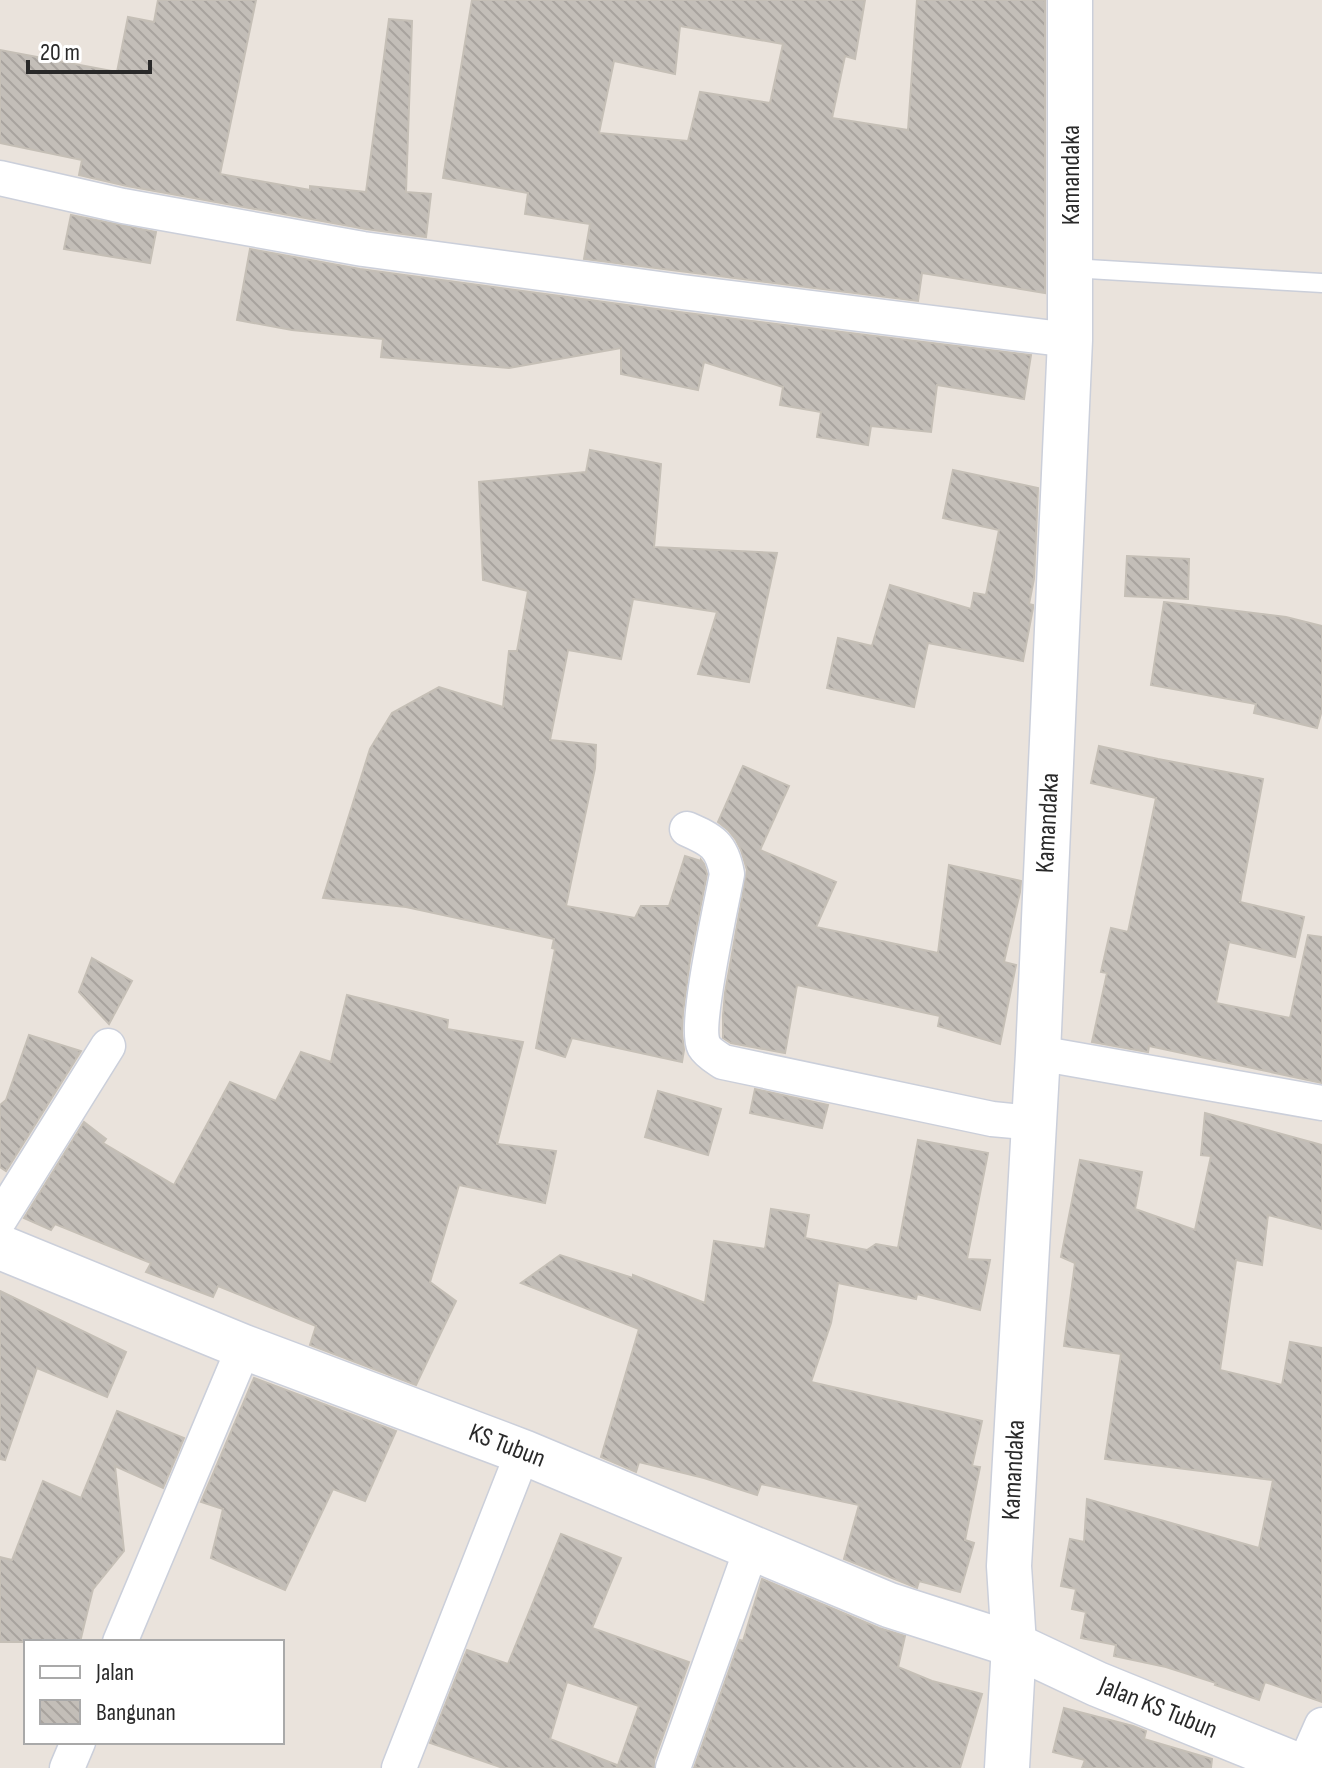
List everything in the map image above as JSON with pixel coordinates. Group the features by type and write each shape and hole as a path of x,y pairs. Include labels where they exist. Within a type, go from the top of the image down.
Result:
{"street":[{"name":"Kamandaka","path":"1007,1768 1014,1645 1009,1566 1038,1053 1070,340 1070,0"},
{"path":"0,178 123,206 363,249 1070,340"},
{"path":"687,829 710,839 720,848 727,874 702,1016 704,1046 713,1055 723,1062 989,1119 1034,1123"},
{"path":"0,1219 108,1046"},
{"path":"1038,1053 1322,1103"},
{"name":"KS Tubun","path":"0,1247 244,1347 523,1452 889,1605 1014,1645"},
{"path":"121,1640 244,1347"},
{"path":"399,1768 523,1452"},
{"path":"673,1768 752,1547"},
{"name":"Jalan KS Tubun","path":"1014,1645 1097,1684 1304,1768"},
{"path":"1304,1768 1322,1725"},
{"path":"67,1768 77,1744"}],"lane":[{"path":"1071,268 1322,283"}],"building":[{"path":"158,0 256,0 220,174 310,190 310,186 366,192 389,19 412,21 406,192 431,194 426,237 127,186 79,175 82,160 0,143 0,50 117,72 128,17 154,22"},
{"path":"472,0 865,0 855,59 845,56 832,118 908,130 917,0 1045,0 1045,293 922,273 918,301 584,259 590,224 525,214 528,193 443,178","holes":["680,26 783,44 770,103 700,92 688,141 599,133 614,61 675,74"]},
{"path":"71,215 156,232 150,263 64,249"},
{"path":"250,249 360,269 1031,355 1024,399 937,385 931,432 871,426 868,445 817,437 821,412 780,405 783,387 704,362 698,390 621,374 621,348 509,368 381,357 383,339 292,330 237,320"},
{"path":"590,450 661,464 654,547 777,553 749,682 698,674 717,612 633,599 621,659 568,650 550,740 596,745 595,768 566,906 635,918 641,906 669,906 685,856 701,860 704,864 707,874 683,1012 682,1062 572,1038 565,1057 536,1048 555,949 552,948 554,939 406,907 323,898 370,749 392,713 439,687 503,707 509,651 517,651 528,591 483,580 479,482 586,472"},
{"path":"953,470 1038,488 1034,579 1029,604 1033,608 1023,661 928,643 914,707 827,688 838,638 872,646 890,585 971,609 974,593 986,595 999,530 943,518"},
{"path":"1127,556 1189,559 1188,599 1125,596"},
{"path":"1164,602 1286,617 1322,626 1322,710 1317,728 1254,713 1256,704 1151,685"},
{"path":"1099,746 1263,779 1240,902 1304,917 1295,957 1229,942 1216,1003 1290,1018 1308,935 1322,937 1322,1083 1149,1046 1148,1052 1092,1042 1107,973 1101,972 1111,928 1128,932 1156,798 1091,783"},
{"path":"743,766 789,786 760,850 836,882 816,927 938,953 949,865 1021,881 1004,962 1016,965 1000,1044 938,1026 940,1016 797,985 785,1053 731,1043 723,1038 725,993 747,870 736,840 718,822"},
{"path":"92,958 132,981 109,1024 79,992"},
{"path":"347,995 448,1020 447,1029 523,1042 497,1144 556,1151 545,1203 459,1185 430,1282 456,1301 416,1385 310,1345 316,1326 218,1286 213,1297 146,1272 151,1263 55,1224 51,1230 24,1218 84,1122 106,1139 103,1143 174,1185 230,1082 276,1101 301,1052 331,1062"},
{"path":"29,1035 81,1051 6,1171 0,1167 0,1105 6,1100"},
{"path":"755,1089 828,1105 822,1128 750,1113"},
{"path":"658,1091 721,1109 708,1155 645,1137"},
{"path":"1205,1113 1322,1145 1322,1229 1268,1215 1262,1265 1236,1260 1220,1370 1282,1385 1290,1342 1322,1348 1322,1702 1265,1682 1259,1700 1166,1667 1114,1656 1116,1645 1081,1638 1086,1612 1072,1609 1076,1589 1061,1586 1070,1539 1084,1542 1087,1499 1259,1548 1273,1480 1105,1459 1121,1354 1064,1346 1075,1263 1061,1257 1080,1160 1142,1172 1135,1209 1195,1230 1211,1156 1201,1155"},
{"path":"918,1140 988,1153 967,1259 990,1260 980,1310 917,1294 916,1299 838,1283 831,1323 811,1382 982,1421 972,1466 980,1467 965,1540 974,1543 960,1592 919,1581 917,1588 844,1559 859,1505 761,1484 757,1495 639,1462 636,1472 601,1457 639,1329 521,1283 560,1255 633,1278 633,1275 705,1303 714,1241 765,1249 771,1209 809,1215 805,1238 867,1250 876,1244 898,1248"},
{"path":"0,1291 126,1352 107,1397 37,1368 5,1460 0,1459"},
{"path":"254,1378 396,1431 365,1501 333,1489 285,1590 211,1558 223,1509 201,1502"},
{"path":"117,1411 184,1438 163,1488 115,1466 124,1551 93,1589 80,1640 0,1642 0,1557 12,1560 43,1481 81,1498"},
{"path":"561,1534 621,1558 592,1628 689,1662 654,1768 617,1768 503,1768 430,1743 467,1650 508,1664","holes":["567,1682 639,1706 617,1768 617,1765 550,1739"]},
{"path":"762,1579 905,1636 898,1667 932,1681 982,1694 960,1768 694,1768 740,1640 743,1641"},
{"path":"1064,1708 1146,1731 1144,1739 1212,1759 1211,1768 1082,1768 1085,1760 1053,1752"}]}
